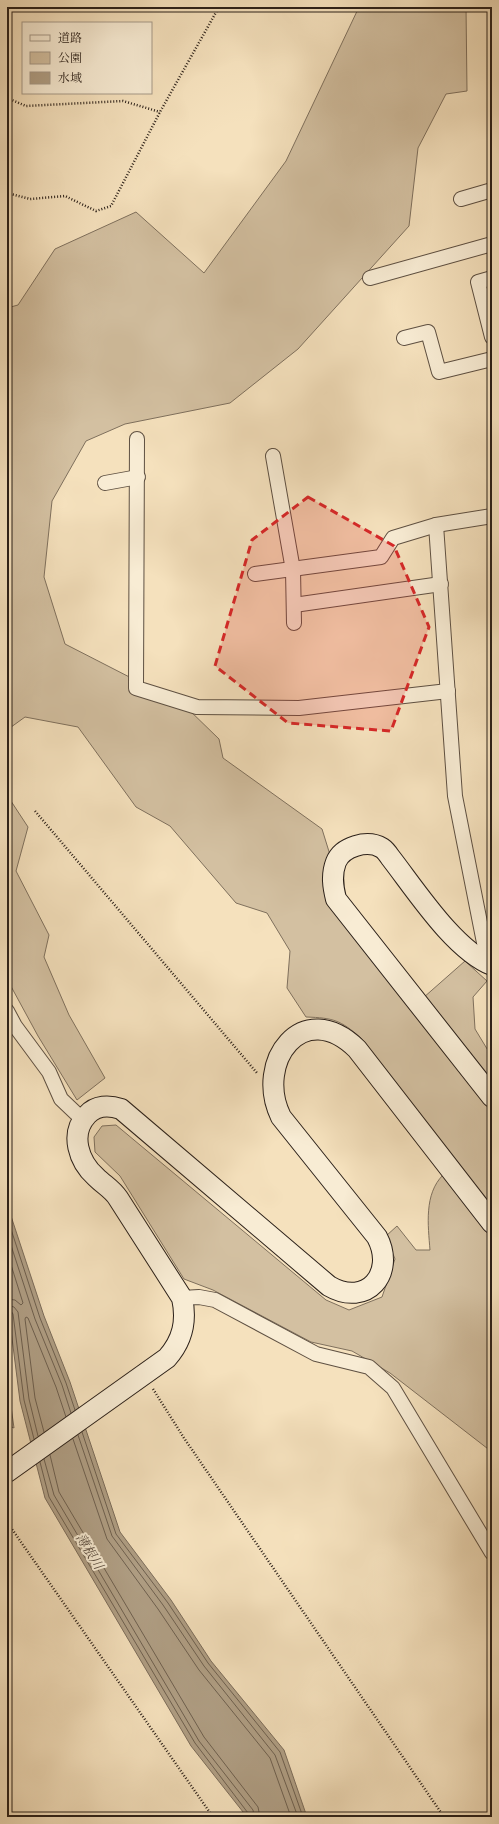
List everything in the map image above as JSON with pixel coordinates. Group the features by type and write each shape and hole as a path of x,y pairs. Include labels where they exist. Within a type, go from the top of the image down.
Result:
{"street":[{"path":"461,199 492,190"},
{"path":"370,278 492,244"},
{"path":"492,278 478,282 492,337"},
{"path":"404,338 428,332 439,372 492,359"},
{"path":"137,440 136,688 197,707 252,708 299,708 448,691"},
{"path":"273,456 293,570 294,623"},
{"path":"105,483 138,477"},
{"path":"255,574 381,557 393,538 436,525 492,516"},
{"path":"436,525 455,796 490,964"},
{"path":"294,604 441,584"},
{"path":"490,964 462,945 439,921 390,857 381,848 369,844 357,846 344,851 336,861 333,874 333,887 336,899 492,1097"},
{"path":"7,1011 15,1026 49,1072 61,1099 82,1119"},
{"path":"7,1472 166,1358 174,1350 185,1325 185,1312 182,1298 112,1190 97,1178 84,1161 79,1151 77,1140 78,1130 82,1119 96,1108 106,1106 121,1109 329,1286 339,1292 353,1293 366,1290 374,1284 381,1273 384,1260 383,1247 377,1236 280,1118 274,1105 272,1083 278,1060 285,1047 296,1036 309,1030 323,1028 347,1039 357,1049 492,1223"},
{"path":"182,1298 199,1297 215,1300 316,1354 369,1367 393,1388 492,1553"}],"path":[{"path":"7,193 30,199 65,196 96,211 111,206 160,112 219,7"},
{"path":"7,98 26,106 124,101 160,112"},
{"path":"35,811 262,1078 272,1083"},
{"path":"144,1375 184,1438 444,1817"},
{"path":"7,1522 213,1817"}],"highlighted area":[{"path":"308,497 394,546 429,627 391,731 288,723 215,666 252,540"}],"green space":[{"path":"359,7 466,7 467,91 446,94 418,148 409,226 298,349 230,403 125,424 86,441 52,501 44,577 65,644 184,705 219,739 223,758 322,829 331,858 331,902 492,1108 492,1207 361,1038 347,1027 336,1021 323,1018 306,1017 287,988 290,951 267,913 236,903 170,826 136,807 78,727 25,717 7,730 7,308 18,305 55,249 136,212 204,273 286,161"},
{"path":"7,795 28,827 16,871 49,935 44,957 69,1015 105,1078 77,1100 38,1036 7,979"},
{"path":"465,961 487,981 473,997 475,1029 492,1057 492,1087 423,998"},
{"path":"116,1125 326,1300 349,1310 382,1297 395,1259 386,1236 397,1226 416,1250 430,1250 428,1220 430,1200 437,1183 443,1175 492,1239 492,1452 390,1373 352,1351 311,1342 213,1290 184,1279 120,1176 95,1152 94,1137 102,1126"},
{"path":"7,1378 14,1428 7,1425"}],"water":[{"name":"薄根川","path":"7,1204 44,1316 70,1382 120,1532 171,1600 211,1661 284,1750 307,1817 247,1817 191,1746 45,1498 20,1401 7,1299"}]}
